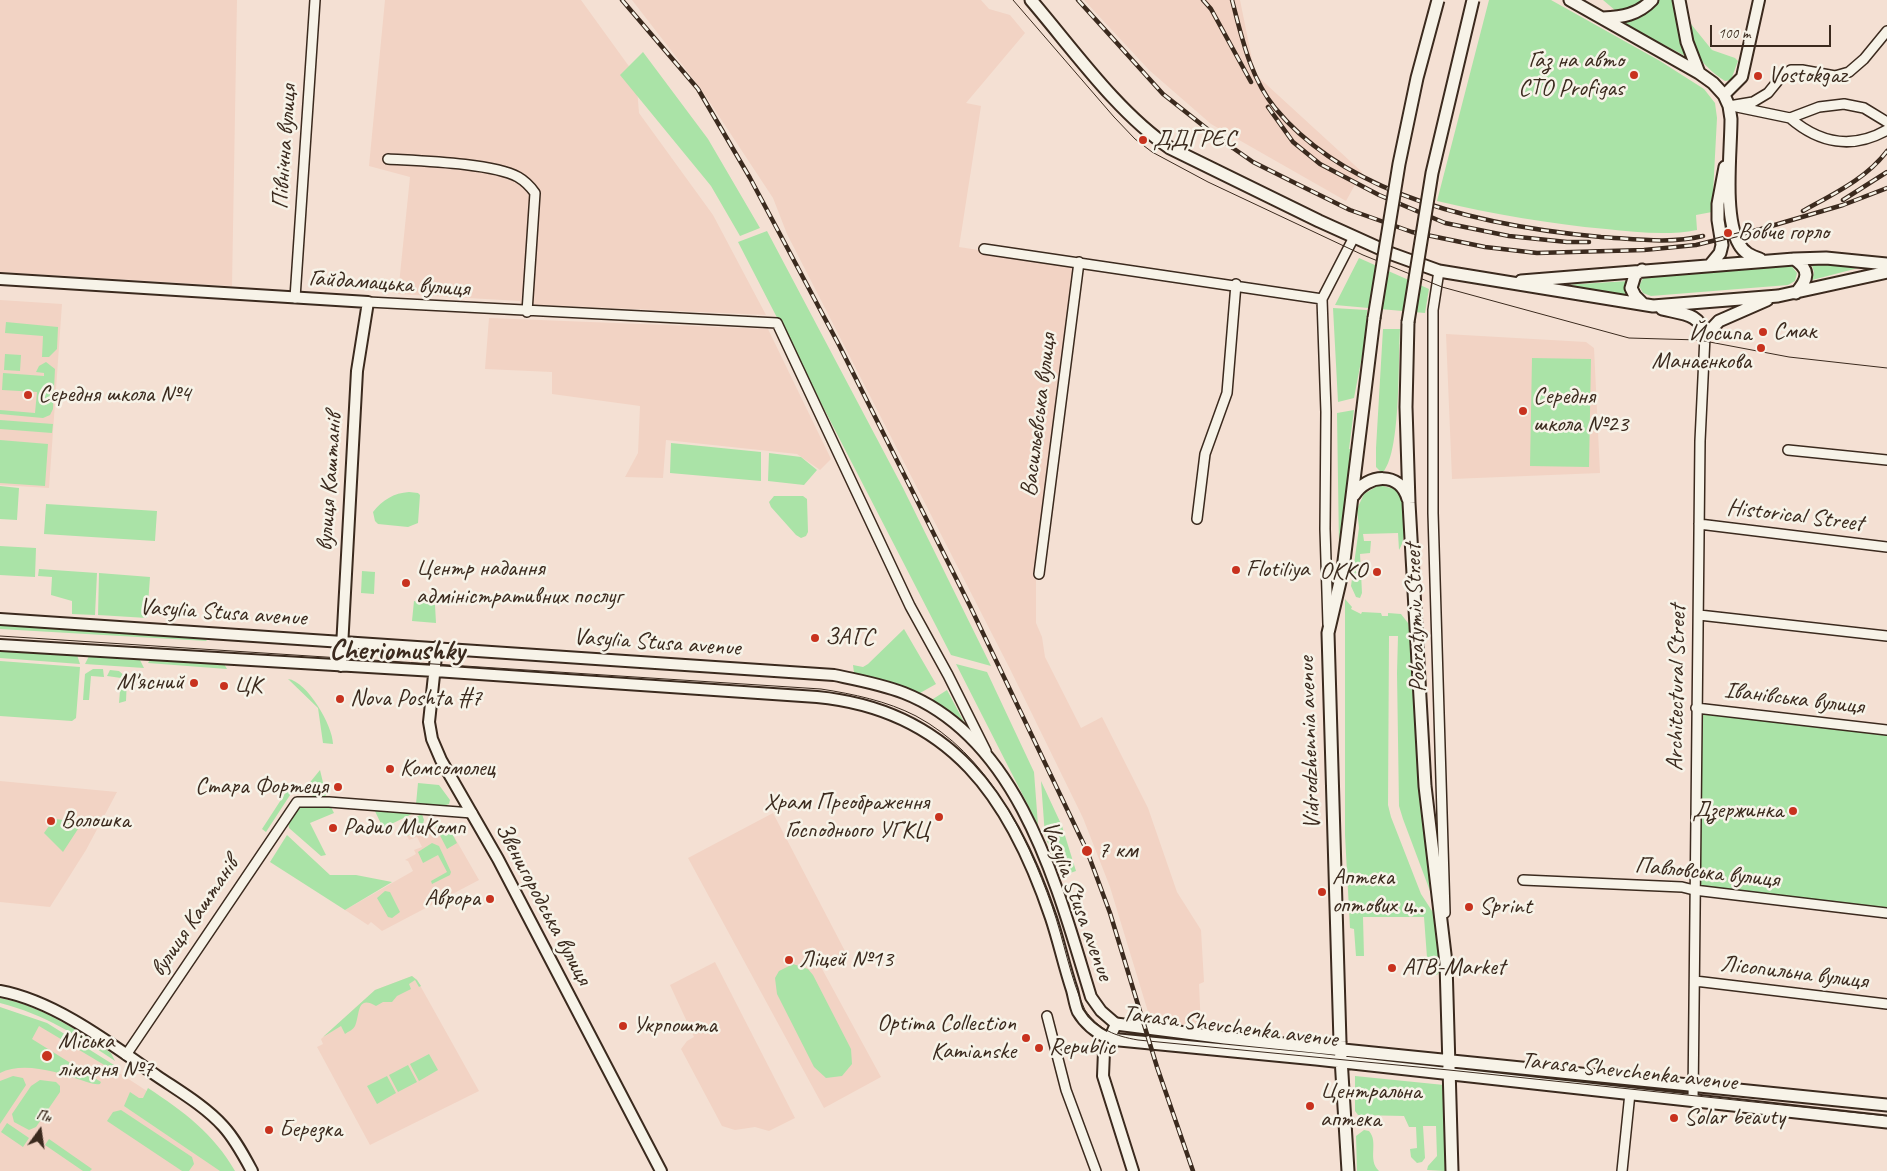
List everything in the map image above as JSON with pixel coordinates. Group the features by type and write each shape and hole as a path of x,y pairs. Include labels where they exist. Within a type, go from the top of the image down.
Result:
{"main road":[{"path":"1031,0 1130,116 1149,134 1200,164 1354,237 1439,271 1512,282 1558,292 1648,305 1694,318 1700,322 1705,336 1719,321 1778,296"},
{"name":"Vidrodzhennia avenue","path":"1348,1171 1340,1049 1328,633 1343,569 1354,495 1374,318 1399,164 1417,78 1438,0"},
{"path":"1452,1171 1446,964 1425,786 1406,407 1408,322 1432,172 1473,0"},
{"path":"1570,0 1699,73 1727,100 1731,141 1730,197 1735,238 1747,254 1762,260"},
{"path":"1603,18 1627,16 1645,7 1652,0"},
{"path":"1679,0 1687,42 1699,73"},
{"path":"1711,264 1720,253 1722,245 1718,204 1731,141"},
{"path":"1794,258 1806,268 1808,274 1796,293"},
{"path":"1512,282 1794,258 1826,258 1887,264"},
{"path":"1642,270 1635,275 1631,288 1635,296 1648,305 1778,296 1887,272"},
{"path":"1354,495 1366,481 1384,478 1401,486 1410,503"},
{"name":"Tarasa Shevchenka avenue","path":"1116,1024 1225,1038 1448,1059 1887,1105"},
{"name":"Tarasa Shevchenka avenue","path":"1109,1039 1342,1062 1887,1122"}],"street":[{"name":"Північна вулиця","path":"295,298 315,0"},
{"path":"1727,100 1742,77 1759,0"},
{"path":"1727,100 1753,102 1768,93 1781,77 1791,70 1835,76 1849,72 1864,59 1887,31"},
{"path":"1727,100 1790,118 1805,131 1821,138 1843,142 1862,139 1887,130"},
{"path":"1790,118 1819,107 1844,104 1864,108 1887,122"},
{"path":"388,159 483,168 517,176 529,184 535,193 526,312"},
{"path":"1328,633 1325,528 1326,412 1322,299 1354,237"},
{"path":"984,249 1236,284 1322,299"},
{"name":"Васильєвська вулиця","path":"1039,574 1079,262"},
{"name":"Pobratymiv Street","path":"1439,271 1433,310 1433,513 1446,964"},
{"name":"Гайдамацька вулиця","path":"0,280 526,312 776,323 910,606 942,663 992,763"},
{"path":"1198,519 1205,454 1227,393 1236,284"},
{"name":"вулиця Каштанів","path":"341,666 357,372 368,302"},
{"name":"Architectural Street","path":"1693,1101 1696,708 1705,336"},
{"path":"1788,450 1887,460"},
{"name":"Historical Street","path":"1699,524 1887,547"},
{"path":"1699,615 1887,636"},
{"name":"Vasylia Stusa avenue","path":"0,619 834,675 859,680 905,694 929,706 966,735 992,763 1014,792 1050,869 1091,997 1101,1011 1116,1024"},
{"name":"Vasylia Stusa avenue","path":"0,645 435,671 844,700 876,708 905,719 952,751 975,772 999,804 1026,854 1051,918 1078,1012 1095,1031 1109,1039"},
{"name":"Звенигородська вулиця","path":"438,647 430,708 432,739 441,760 540,937 579,1018 661,1171"},
{"name":"Іванівська вулиця","path":"1696,708 1887,730"},
{"name":"вулиця Каштанів","path":"126,1055 297,802 329,802 472,813"},
{"name":"Павловська вулиця","path":"1523,880 1682,887 1887,913"},
{"name":"Лісопильна вулиця","path":"1695,981 1887,1004"},
{"path":"0,991 14,994 45,1006 126,1055 207,1111 232,1135 252,1171"},
{"path":"1047,1016 1066,1090 1096,1171"},
{"name":"Tarasa Shevchenka avenue","path":"1109,1039 1116,1024"},
{"path":"1109,1039 1104,1057 1103,1076 1133,1171"},
{"path":"1622,1171 1630,1093"}],"shaded area":[{"path":"0,0 237,0 232,286 0,272"},
{"path":"385,0 581,0 636,76 639,113 713,215 766,315 520,304 520,301 398,294 410,177 369,166"},
{"path":"632,0 981,0 989,9 1010,15 1025,33 966,103 981,106 959,247 1076,265 1036,571 1036,623 1042,637 1045,657 1081,728 1102,717 1148,808 1177,892 1201,930 1204,982 1199,984 1201,1028 1152,1025 1110,887 1083,818 1010,669 787,234 773,198 701,89"},
{"path":"1084,0 1240,0 1255,74 1362,172 1346,201 1211,124 1149,70"},
{"name":"Середня школа №4","path":"0,300 62,304 49,488 0,485"},
{"path":"489,318 768,329 831,459 820,470 797,454 666,440 663,478 625,477 638,453 640,406 552,394 552,372 485,369"},
{"name":"Середня школа №23","path":"1446,334 1586,342 1594,348 1600,473 1452,479"},
{"name":"Волошка","path":"0,781 117,792 86,850 50,907 0,902"},
{"name":"Ліцей №13","path":"773,813 846,953 821,967 881,1077 824,1108 688,858"},
{"path":"433,822 448,826 479,880 382,931 371,922 368,925 345,910 413,871 408,861 405,860 416,854 414,850 422,847 417,837 409,840 405,832"},
{"path":"715,962 795,1118 769,1131 755,1127 735,1130 722,1126 681,1049 687,1041 694,1037 670,985"},
{"path":"412,976 417,980 479,1091 370,1145 317,1047 323,1044 321,1039 375,990"},
{"name":"Міська лікарня №7","path":"0,1009 39,1021 147,1091 232,1171 0,1171"}],"green space":[{"path":"1489,0 1551,0 1660,61 1704,89 1715,103 1717,118 1712,212 1696,215 1697,230 1651,233 1585,227 1521,218 1437,201"},
{"path":"1603,0 1646,0 1624,12 1616,11"},
{"path":"1659,0 1673,0 1687,57 1621,22 1648,10"},
{"path":"1691,24 1712,50 1735,58 1738,61 1731,80 1725,81 1711,71 1699,57 1694,49 1689,33"},
{"path":"643,52 708,139 760,228 740,236 711,186 620,75"},
{"path":"767,231 903,488 991,666 951,655 738,242"},
{"path":"1359,258 1429,289 1425,313 1335,305"},
{"path":"1811,263 1862,267 1812,280 1814,272"},
{"path":"1790,264 1797,273 1795,281 1788,285 1651,296 1643,293 1639,286 1644,276"},
{"path":"1628,281 1626,288 1627,296 1564,285"},
{"path":"1333,308 1367,310 1366,335 1354,398 1338,402"},
{"path":"6,322 58,327 57,349 49,357 42,357 43,336 5,333"},
{"path":"1383,329 1400,329 1396,425 1389,460 1384,471 1381,472 1376,467 1376,448"},
{"path":"5,354 21,355 20,371 4,370"},
{"path":"1532,358 1591,359 1589,467 1530,466"},
{"path":"46,362 55,369 53,409 50,415 43,418 0,414 0,410 35,413 37,392 2,390 3,373 44,376 44,373 36,372 39,366"},
{"path":"1354,410 1349,449 1353,450 1341,546 1339,547 1337,413"},
{"path":"0,420 53,424 52,433 0,429"},
{"path":"0,440 48,444 45,486 0,483"},
{"path":"671,443 761,452 761,481 670,473"},
{"path":"769,453 801,457 817,470 804,485 768,481"},
{"path":"1379,485 1395,489 1399,495 1404,510 1404,537 1399,550 1398,533 1363,534 1364,541 1371,541 1370,553 1360,554 1362,593 1360,598 1356,597 1351,586 1359,528 1357,509 1364,494"},
{"path":"0,486 19,488 17,520 0,519"},
{"path":"409,492 420,495 418,523 408,527 378,524 375,521 373,512 380,504 393,496"},
{"path":"774,496 803,496 807,499 808,532 806,536 801,538 796,535 771,507 769,502"},
{"path":"46,504 157,511 155,541 44,534"},
{"path":"0,546 36,548 35,577 0,575"},
{"path":"39,569 97,573 95,615 72,614 72,601 51,595 52,577 38,576"},
{"path":"362,571 375,572 374,594 361,593"},
{"path":"99,573 150,577 147,618 98,615"},
{"path":"1345,599 1352,607 1351,609 1361,614 1362,612 1381,613 1382,616 1388,616 1388,613 1401,614 1408,623 1411,639 1413,697 1418,713 1422,813 1436,907 1399,806 1398,636 1389,636 1388,805 1421,894 1434,914 1441,952 1440,971 1437,975 1432,975 1428,971 1424,917 1363,917 1364,956 1356,956 1354,929 1350,928 1345,835"},
{"path":"414,601 435,605 436,623 412,621"},
{"path":"0,625 204,638 207,641 0,629"},
{"path":"904,629 936,684 920,693 854,673 853,665 863,667 868,664"},
{"path":"0,650 77,655 80,664 0,658"},
{"path":"89,656 140,660 144,668 85,664"},
{"path":"151,658 223,662 227,669 148,663"},
{"path":"0,661 80,667 76,718 72,721 0,716"},
{"path":"956,664 987,672 1034,772 1038,825"},
{"path":"93,669 103,669 104,677 91,676 89,700 83,700 85,674"},
{"path":"110,670 119,671 127,678 126,701 119,703 121,678 107,676"},
{"path":"288,679 303,687 318,706 329,727 333,744 323,743 318,708"},
{"path":"947,690 964,725 935,704 933,699"},
{"name":"Дзержинка","path":"1700,712 1887,735 1887,909 1698,888"},
{"path":"320,770 326,795 323,799 314,798 307,786"},
{"path":"1041,781 1062,826 1076,871 1061,876 1045,836"},
{"path":"418,783 439,785 450,800 449,804 443,806 416,804"},
{"path":"288,789 292,792 266,832 262,829"},
{"path":"330,805 334,813 310,823 326,855 321,856 289,828 288,821 300,806"},
{"path":"374,809 414,813 383,828"},
{"path":"422,814 424,820 422,828 407,836 402,824"},
{"path":"54,819 64,820 78,829 63,852 44,833"},
{"path":"433,822 448,826 457,843 447,849"},
{"path":"287,835 330,875 356,875 392,882 345,910 270,862"},
{"path":"432,843 439,846 451,872 450,875 432,884 431,881 447,872 438,855 423,863 418,852"},
{"path":"385,891 390,892 400,912 392,918 388,917 377,898"},
{"path":"793,964 808,969 813,975 851,1049 852,1064 842,1076 826,1078 814,1067 777,994 775,978 779,971"},
{"path":"412,976 421,986 419,987 415,980 409,984 411,989 397,996 392,1002 383,1002 376,1006 370,1003 362,1004 357,1022 352,1029 345,1034 341,1026 323,1037 375,990"},
{"path":"0,998 30,1007 59,1020 111,1053 115,1061 46,1020 0,1003"},
{"path":"0,1007 47,1023 114,1065 106,1066 39,1026 32,1039 101,1082 100,1084 93,1084 40,1069 19,1068 0,1073"},
{"path":"429,1054 438,1070 419,1081 410,1064"},
{"path":"408,1065 417,1082 398,1092 389,1075"},
{"path":"13,1076 23,1078 26,1085 0,1124 0,1081"},
{"path":"387,1076 396,1093 377,1104 367,1086"},
{"path":"1355,1076 1444,1085 1445,1171 1427,1170 1428,1166 1437,1156 1436,1126 1423,1126 1425,1158 1422,1162 1417,1163 1411,1157 1410,1149 1417,1148 1416,1127 1409,1127 1404,1116 1358,1115 1355,1111"},
{"path":"40,1080 56,1082 60,1086 60,1092 36,1127 29,1130 14,1122 12,1114 31,1086"},
{"path":"148,1088 197,1124 227,1158 235,1171 220,1171 124,1106 130,1092 139,1098 143,1098"},
{"path":"121,1110 192,1157 194,1164 189,1171 182,1171 107,1121 113,1112"},
{"path":"7,1123 29,1138 23,1147 1,1132"},
{"path":"1364,1130 1369,1131 1372,1135 1374,1162 1379,1171 1357,1171 1356,1136"},
{"path":"49,1139 92,1169 90,1171 83,1171 45,1145"}],"tram line":[{"path":"1013,0 1114,117 1135,139 1152,152 1208,182 1363,255 1442,287 1629,338 1699,340 1789,357 1887,368"},
{"path":"0,636 821,689 870,699 916,716 941,732 964,751 1001,798 1030,851 1042,878 1075,985 1085,1010 1096,1023 1115,1034 1138,1040 1449,1070 1887,1116"}],"railway":[{"path":"622,0 698,89 750,178 839,345 970,606 1087,851 1110,913 1157,1067 1193,1171"},
{"path":"1078,0 1163,94 1220,139 1253,162 1350,210 1412,232 1485,247 1537,253 1644,250 1696,245 1761,229 1843,205 1887,188"},
{"path":"1203,0 1211,9 1251,82"},
{"path":"1232,0 1243,43 1253,70 1266,96 1275,108 1306,139 1342,165 1382,186 1425,203 1469,216 1558,232 1652,240 1678,240 1703,236"},
{"path":"1268,107 1293,142 1320,164 1379,195 1445,223 1509,236 1567,242 1589,242"},
{"path":"1803,211 1859,178 1879,161 1887,151"},
{"path":"1843,200 1887,172"}],"place":[{"name":"Газ на авто СТО Profigas","path":"1634,75"},
{"name":"Vostokgaz","path":"1758,76"},
{"name":"ДДГРЕС","path":"1143,140"},
{"name":"Вовче горло","path":"1728,233"},
{"name":"Смак","path":"1763,332"},
{"name":"Йосипа Манаєнкова","path":"1761,348"},
{"name":"Середня школа №4","path":"28,395"},
{"name":"Середня школа №23","path":"1523,411"},
{"name":"Flotiliya","path":"1236,570"},
{"name":"OKKO","path":"1377,572"},
{"name":"Центр надання адміністративних послуг","path":"406,583"},
{"name":"ЗАГС","path":"815,638"},
{"name":"М'ясний","path":"194,683"},
{"name":"ЦК","path":"224,686"},
{"name":"Nova Poshta #7","path":"340,699"},
{"name":"Комсомолец","path":"390,769"},
{"name":"Стара Фортеця","path":"338,787"},
{"name":"Дзержинка","path":"1793,811"},
{"name":"Храм Преображення Господнього УГКЦ","path":"939,817"},
{"name":"Волошка","path":"51,821"},
{"name":"Радио МиКомп","path":"333,828"},
{"name":"7 км","path":"1087,851"},
{"name":"Аптека оптових ц‥","path":"1322,892"},
{"name":"Аврора","path":"490,899"},
{"name":"Sprint","path":"1469,907"},
{"name":"Ліцей №13","path":"789,960"},
{"name":"ATB-Market","path":"1392,968"},
{"name":"Укрпошта","path":"623,1026"},
{"name":"Optima Collection Kamianske","path":"1026,1038"},
{"name":"Republic","path":"1039,1048"},
{"name":"Міська лікарня №7","path":"47,1056"},
{"name":"Центральна аптека","path":"1310,1106"},
{"name":"Solar beauty","path":"1674,1118"},
{"name":"Березка","path":"269,1130"}],"district":[{"name":"Cheriomushky","path":"397,651"}]}
